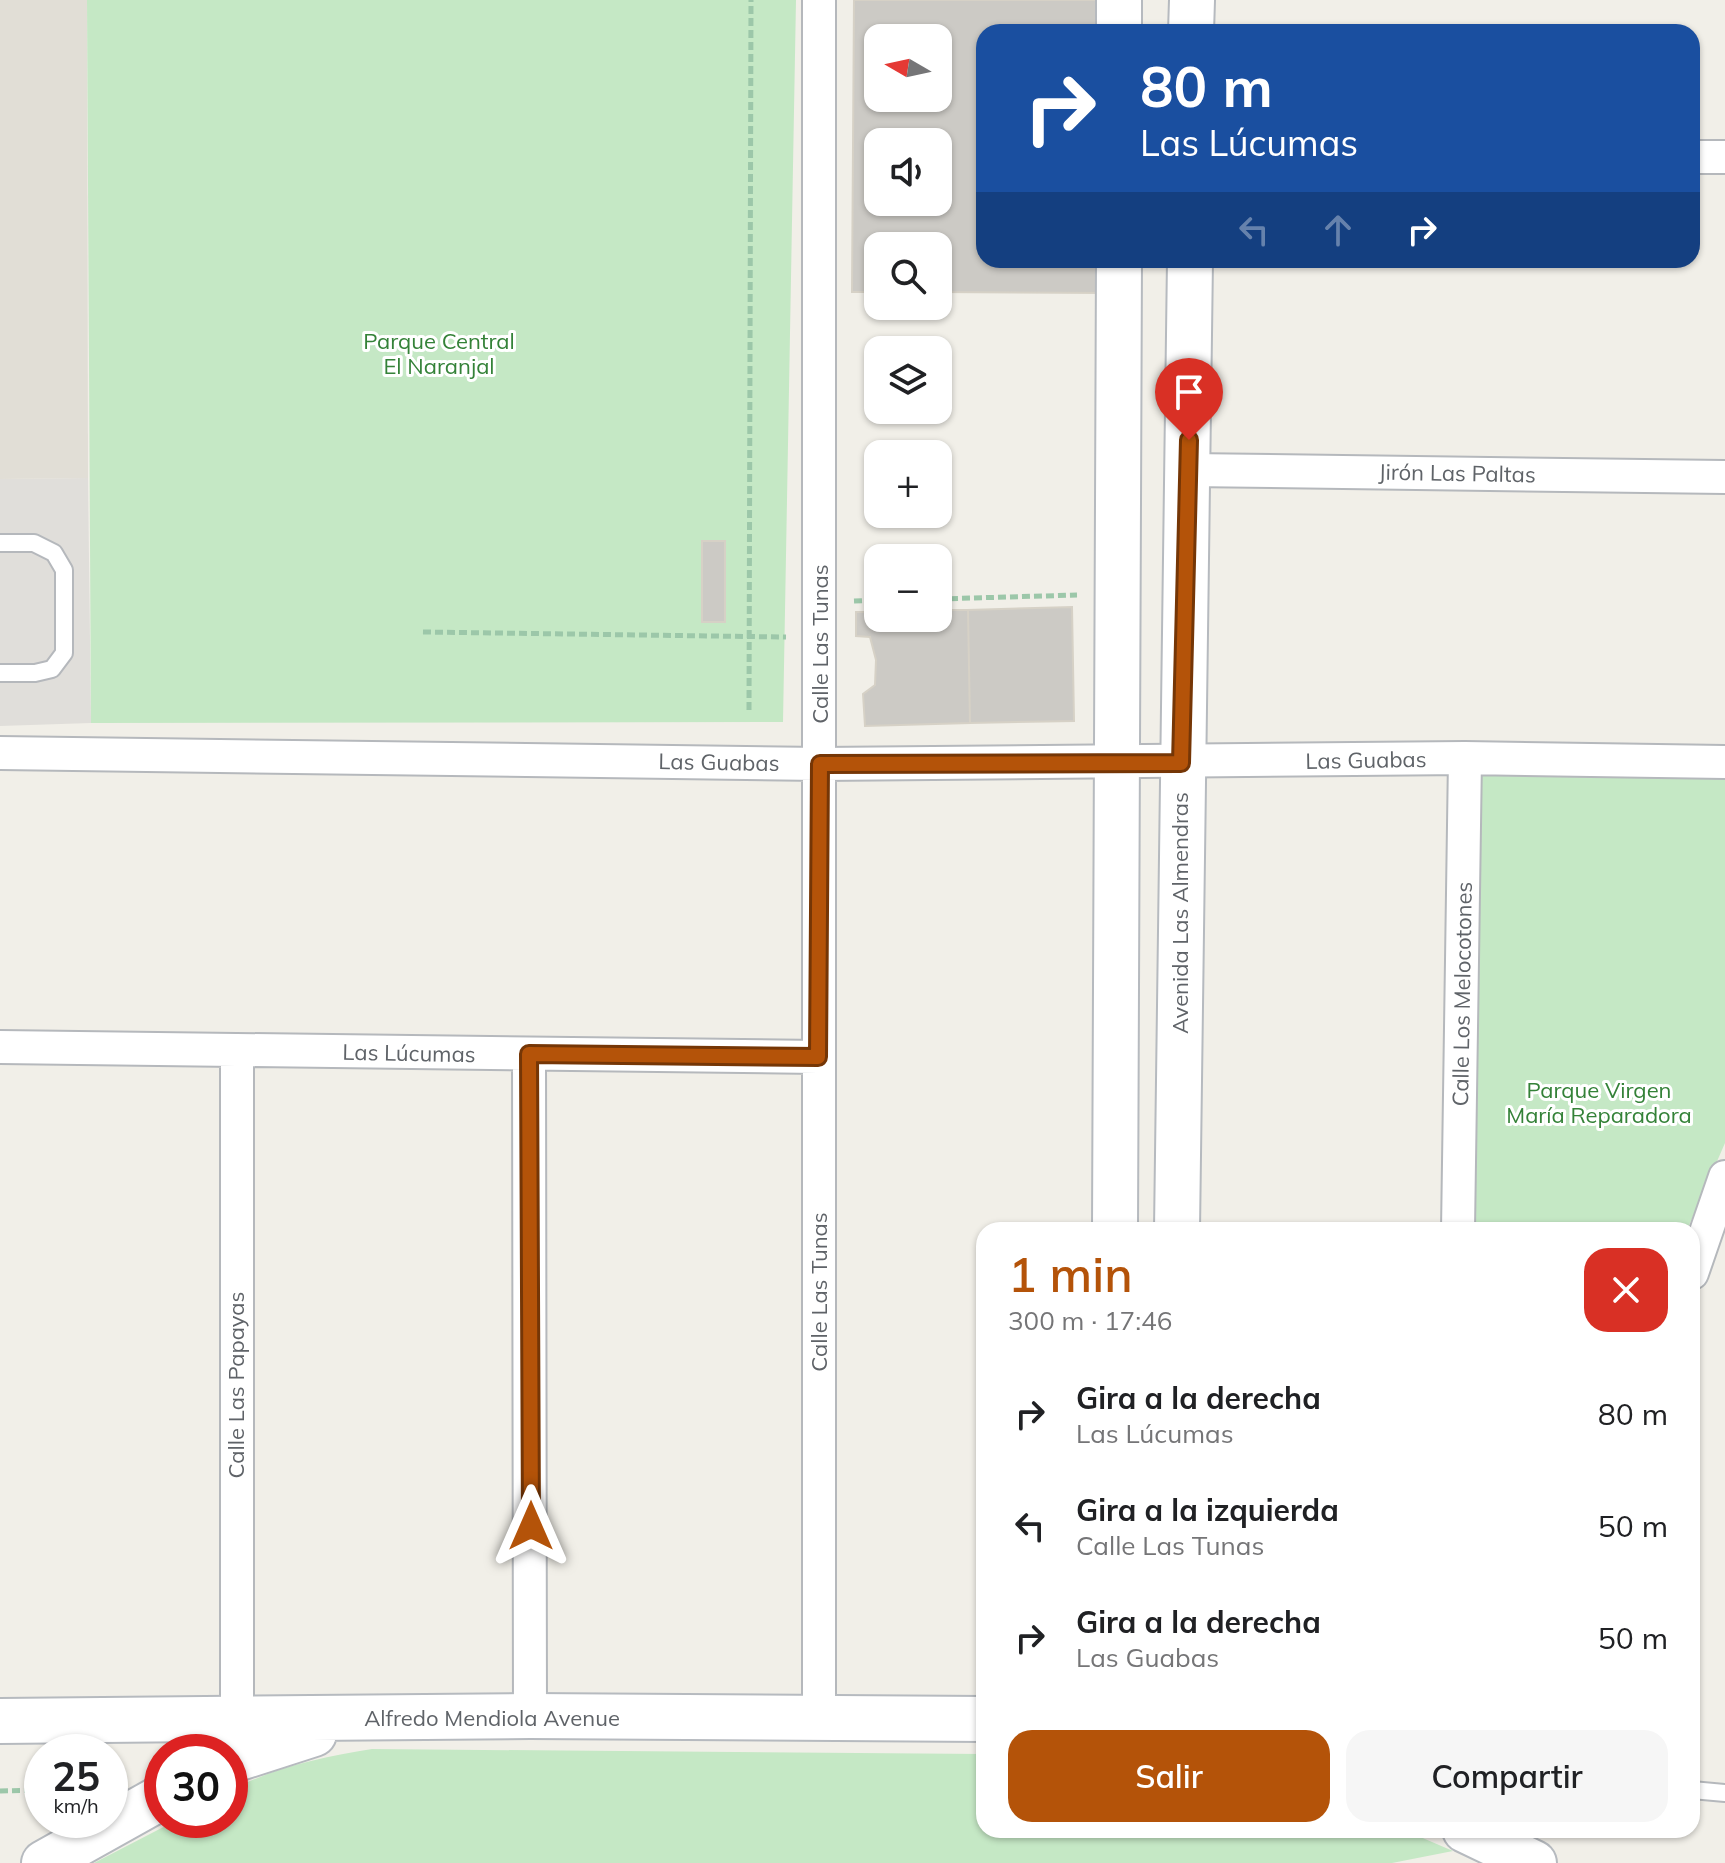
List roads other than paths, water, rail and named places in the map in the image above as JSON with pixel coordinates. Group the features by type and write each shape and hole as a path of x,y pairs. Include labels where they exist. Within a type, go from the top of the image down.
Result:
{"street":[{"name":"Calle Las Tunas","path":"819,0 819,1720"},
{"path":"1119,0 1119,24"},
{"path":"1191,24 1192,0"},
{"path":"1700,157 1725,157"},
{"path":"1115,1222 1119,268"},
{"name":"Avenida Las Almendras","path":"1177,1222 1190,268"},
{"name":"Jirón Las Paltas","path":"1188,470 1725,477"},
{"name":"Las Guabas","path":"0,753 820,764 1118,764 1465,758 1725,762"},
{"name":"Calle Los Melocotones","path":"1458,1222 1465,758"},
{"name":"Las Lúcumas","path":"0,1047 818,1057"},
{"name":"Calle Las Papayas","path":"233,1734 237,1051"},
{"path":"529,1054 530,1716"},
{"path":"1700,1250 1725,1177"},
{"name":"Alfredo Mendiola Avenue","path":"248,1738 366,1718 976,1719"},
{"name":"Alfredo Mendiola Avenue","path":"0,1721 159,1734"},
{"path":"44,1863 144,1807"},
{"path":"1482,1838 1534,1863"}],"lane":[{"path":"0,543 34,543 54,553 64,570 64,653 52,669 35,673 0,673"},
{"path":"1700,1791 1725,1793"}],"park label":[{"name":"Parque Central El Naranjal","path":"439,354"},
{"name":"Parque Virgen María Reparadora","path":"1599,1102"}]}
